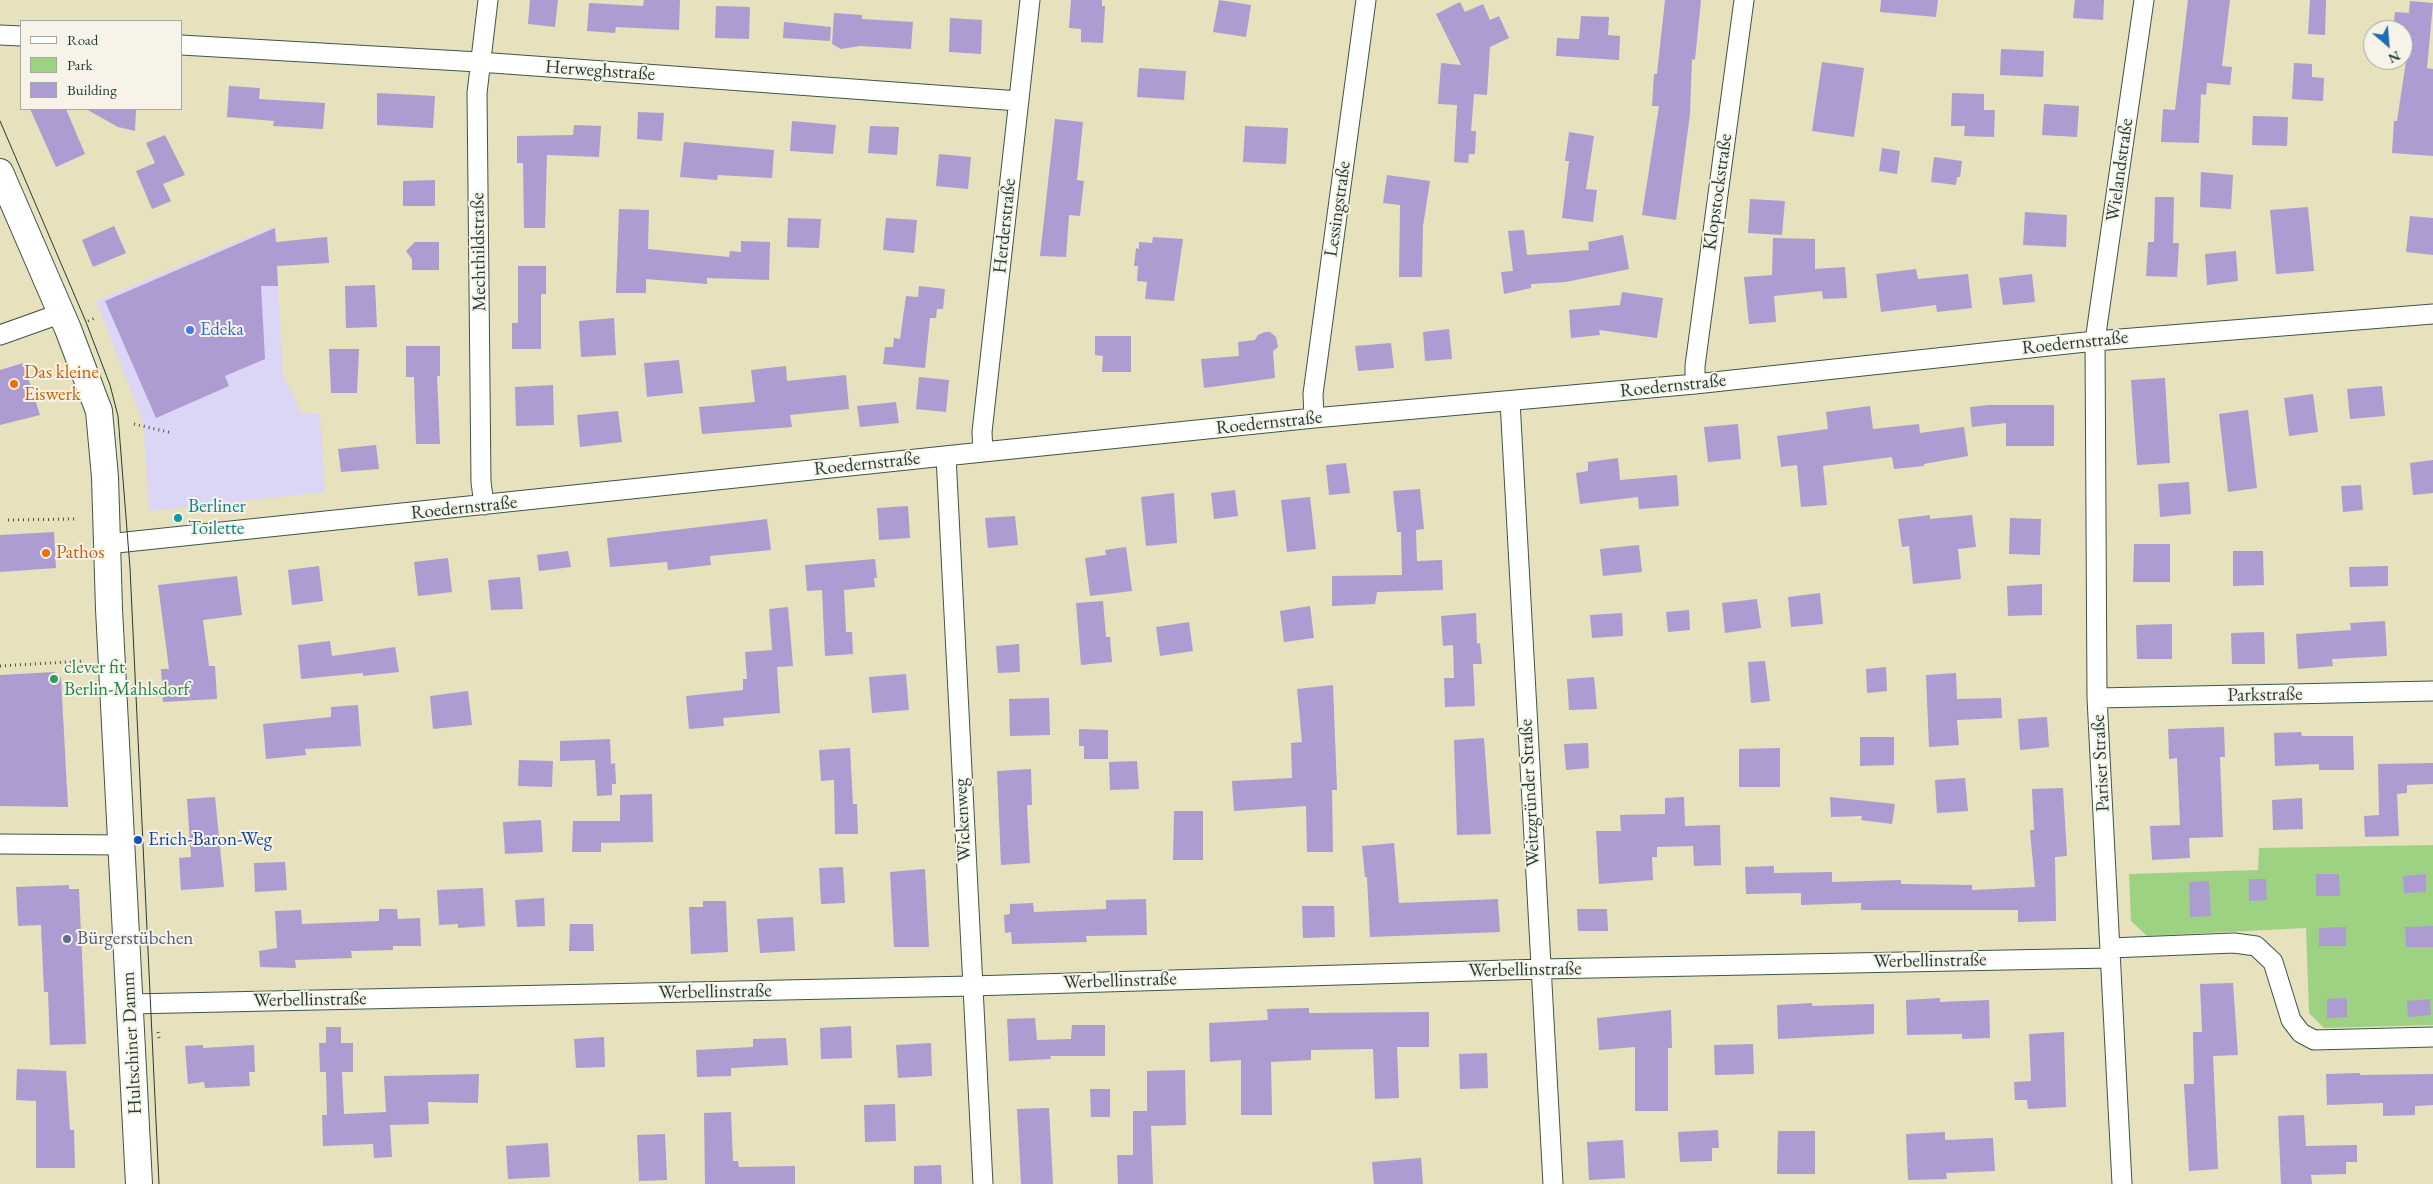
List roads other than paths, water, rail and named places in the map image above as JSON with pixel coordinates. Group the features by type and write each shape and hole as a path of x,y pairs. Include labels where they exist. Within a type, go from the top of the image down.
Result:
{"main road":[{"name":"Hultschiner Damm","path":"0,172 62,313 99,411 105,477 139,1184"}],"street":[{"name":"Mechthildstraße","path":"484,505 481,472 477,93 479,62 488,0"},
{"name":"Herderstraße","path":"983,452 982,432 1030,0"},
{"name":"Lessingstraße","path":"1314,418 1313,394 1366,0"},
{"name":"Klopstockstraße","path":"1695,384 1694,366 1744,0"},
{"name":"Wielandstraße","path":"2095,341 2144,0"},
{"path":"0,35 20,36"},
{"name":"Herweghstraße","path":"182,45 479,62 1019,102"},
{"path":"0,335 62,313"},
{"name":"Roedernstraße","path":"107,544 1314,418 1695,384 2095,341 2433,314"},
{"name":"Pariser Straße","path":"2095,341 2097,698 2122,1184"},
{"name":"Weitzgründer Straße","path":"1510,401 1552,1184"},
{"name":"Wickenweg","path":"946,456 983,1184"},
{"name":"Parkstraße","path":"2097,698 2433,691"},
{"path":"0,844 122,845"},
{"name":"Werbellinstraße","path":"130,1004 972,986 2110,953 2234,943 2256,946 2273,962 2291,1020 2301,1033 2314,1040 2433,1037"}],"tram line":[{"path":"0,121 86,322 110,385 118,416 130,568 159,1184"}],"place":[{"name":"Edeka","path":"190,330"},
{"name":"Das kleine Eiswerk","path":"14,384"},
{"name":"Berliner Toilette","path":"178,518"},
{"name":"Pathos","path":"46,553"},
{"name":"clever fit Berlin-Mahlsdorf","path":"54,679"},
{"name":"Erich-Baron-Weg","path":"138,840"},
{"name":"Bürgerstübchen","path":"67,939"}]}
